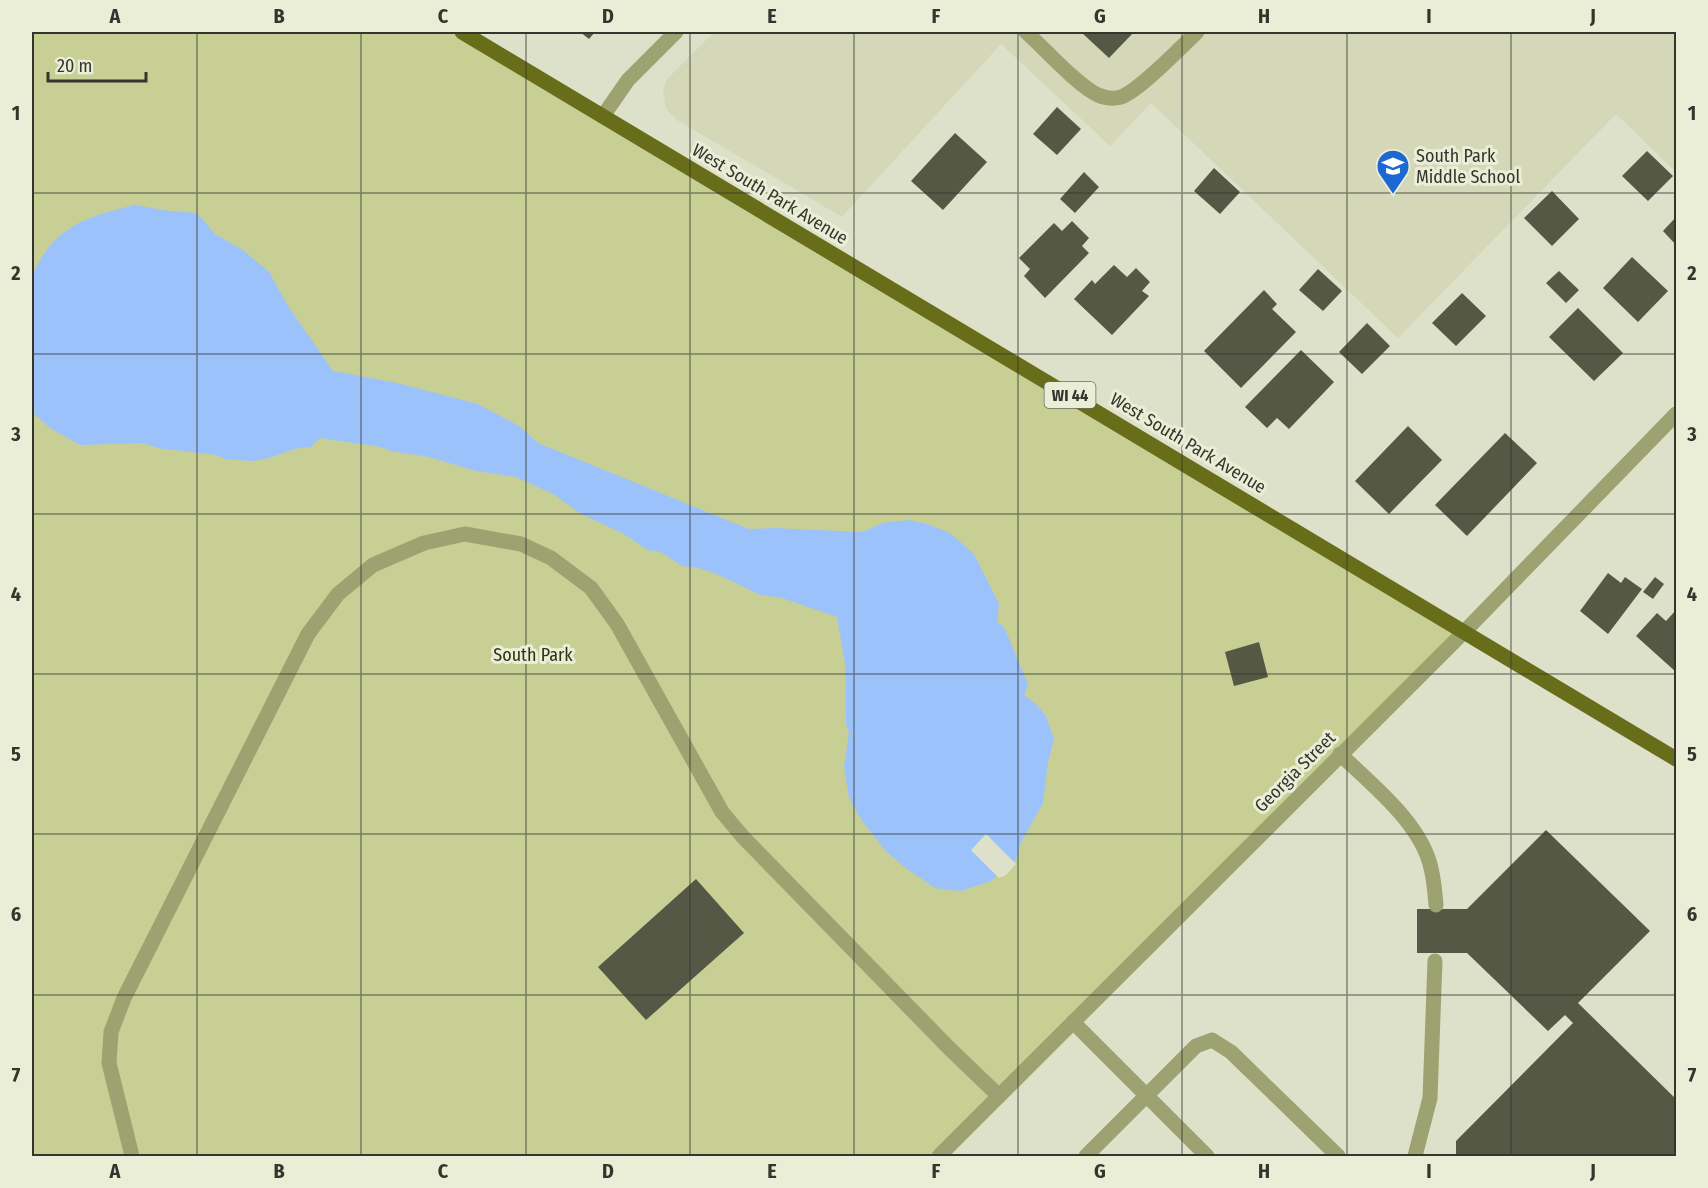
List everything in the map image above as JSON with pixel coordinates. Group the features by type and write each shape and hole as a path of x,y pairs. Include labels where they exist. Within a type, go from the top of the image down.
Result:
{"main road":[{"name":"West South Park Avenue","path":"462,32 1677,759"}],"street":[{"path":"603,116 628,81 676,32"},
{"path":"1026,32 1083,84 1097,95 1109,98 1121,97 1139,84 1197,32"},
{"name":"Georgia Street","path":"941,1156 1465,631 1677,414"},
{"path":"132,1156 109,1063 111,1032 124,998 308,634 338,594 373,565 424,543 465,534 521,544 551,558 591,588 617,624 722,812 743,837 949,1048 999,1096"},
{"path":"1340,754 1390,803 1419,836 1431,867 1436,904"},
{"path":"1415,1156 1430,1098 1435,961"},
{"path":"1073,1022 1207,1156"},
{"path":"1086,1156 1196,1046 1212,1040 1231,1052 1338,1156"}],"shaded area":[{"name":"South Park Middle School","path":"714,32 1676,32 1676,172 1616,114 1398,338 1151,103 1110,146 1001,44 842,217 677,120 666,109 663,90 667,79"}],"green space":[{"name":"South Park","path":"32,32 469,32 1465,631 939,1156 32,1156"}],"water":[{"path":"135,205 197,213 215,234 243,250 269,272 288,306 333,371 397,383 478,404 519,426 538,443 749,529 862,532 883,523 909,520 950,533 974,554 999,604 997,622 1004,627 1028,684 1024,695 1046,716 1054,739 1048,762 1043,803 1022,840 1016,860 991,881 960,891 935,888 903,866 885,850 862,821 849,798 844,766 849,733 846,724 845,664 837,617 782,598 760,595 699,568 682,566 661,552 648,550 622,533 581,514 553,494 516,477 476,471 429,457 391,451 381,447 320,438 311,447 294,449 252,461 158,448 143,443 80,445 50,428 32,412 32,276 50,246 73,226 101,214"}],"pier":[{"path":"986,834 1016,864 1006,875 999,878 971,850"}],"building":[{"path":"580,32 595,32 589,39"},
{"path":"1081,32 1134,32 1109,58"},
{"path":"1057,107 1081,129 1057,155 1033,134"},
{"path":"955,133 987,162 943,210 911,181"},
{"path":"1647,151 1673,176 1648,201 1622,176"},
{"path":"1214,168 1240,192 1220,214 1194,191"},
{"path":"1084,172 1099,187 1075,213 1060,199"},
{"path":"1552,191 1579,219 1552,246 1524,218"},
{"path":"1676,217 1676,245 1663,231"},
{"path":"1072,221 1089,238 1082,246 1089,253 1045,298 1024,276 1030,269 1019,258 1054,223 1062,231"},
{"path":"1632,257 1668,291 1638,322 1603,288"},
{"path":"1114,265 1127,277 1136,268 1150,282 1142,291 1149,296 1112,335 1074,299 1092,280 1095,284"},
{"path":"1318,269 1342,291 1323,311 1299,290"},
{"path":"1559,271 1579,290 1566,303 1546,283"},
{"path":"1264,290 1277,304 1272,309 1296,332 1241,388 1204,351"},
{"path":"1462,293 1486,316 1456,346 1432,323"},
{"path":"1578,308 1623,353 1594,381 1549,337"},
{"path":"1367,323 1390,346 1362,374 1339,352"},
{"path":"1301,350 1334,382 1289,429 1277,418 1267,428 1245,407"},
{"path":"1408,426 1442,460 1389,514 1355,481"},
{"path":"1505,433 1537,463 1467,536 1435,505"},
{"path":"1608,573 1621,583 1625,577 1642,589 1608,634 1580,611"},
{"path":"1655,577 1664,584 1653,599 1643,592"},
{"path":"1676,610 1676,672 1636,636 1657,613 1666,621"},
{"path":"1259,642 1268,677 1234,686 1225,652"},
{"path":"1546,830 1650,931 1578,1003 1676,1099 1676,1156 1456,1156 1456,1141 1573,1023 1565,1015 1548,1031 1467,953 1417,953 1417,909 1467,909"},
{"path":"696,879 744,933 646,1020 598,967"}],"place":[{"name":"South Park Middle School","path":"1393,195"}]}
